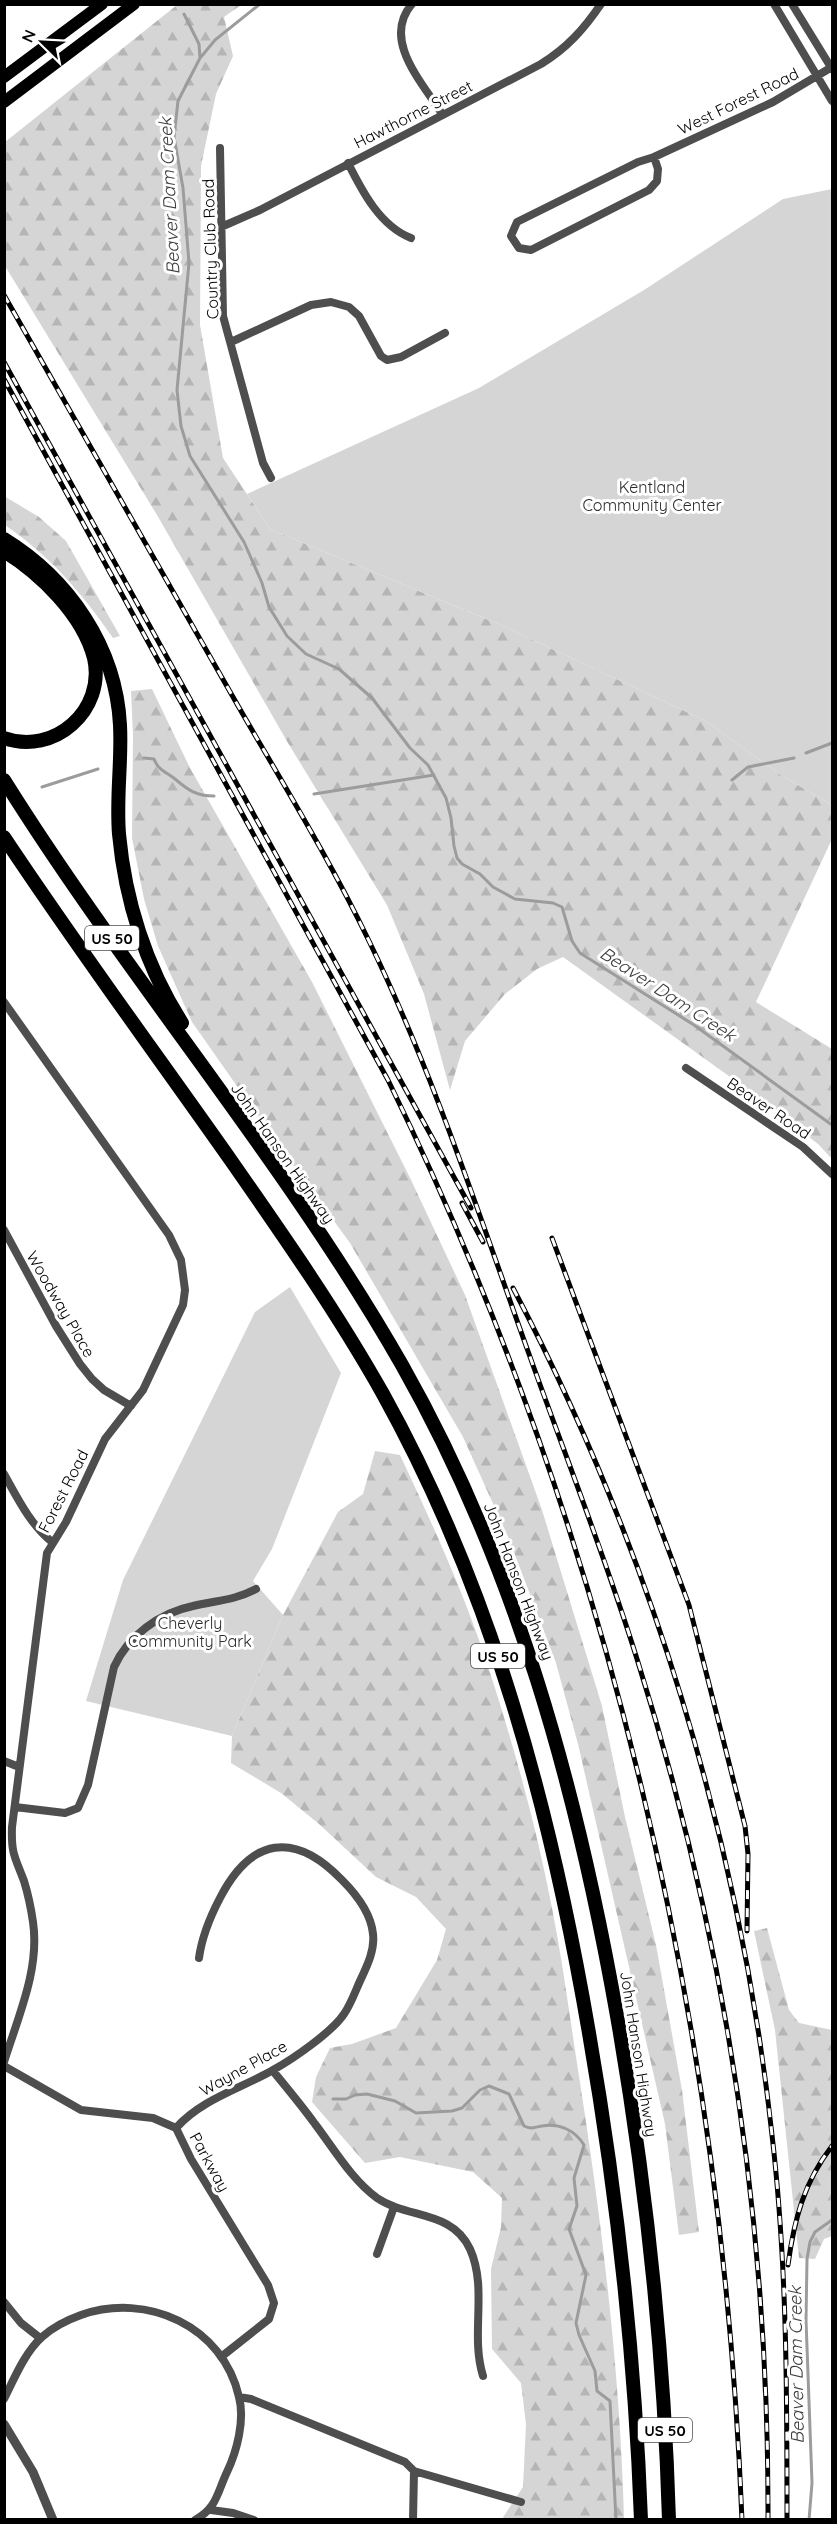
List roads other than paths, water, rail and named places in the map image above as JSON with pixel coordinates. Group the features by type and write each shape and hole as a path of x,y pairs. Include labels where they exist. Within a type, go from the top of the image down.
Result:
{"highway":[{"path":"4,539 34,560 61,585 83,615 103,650 112,674 119,712 118,826 121,854 134,914 160,984 198,1047 223,1095"},
{"path":"4,551 40,578 70,614 90,648 95,677 92,695 86,708 77,721 64,732 38,742 21,742 4,738"},
{"name":"John Hanson Highway","path":"4,780 352,1281 417,1392 476,1512 534,1668 553,1731 585,1859 623,2053 650,2249 660,2348 672,2520"},
{"name":"US 50","path":"4,837 295,1252 349,1335 397,1420 427,1480 486,1621 510,1693 539,1798 575,1955 596,2072 615,2201 626,2300 640,2520"},
{"path":"4,853 18,872 51,905"}],"main road":[{"path":"4,77 102,4"},
{"path":"4,102 134,4"}],"street":[{"path":"412,4 400,28 401,47 442,114"},
{"name":"Hawthorne Street","path":"220,227 260,210 556,55 579,35 602,4"},
{"path":"774,4 832,101"},
{"path":"792,4 832,68"},
{"name":"West Forest Road","path":"654,157 658,169 657,181 650,190 531,250 519,248 511,236 517,222 638,162 654,157 773,102 832,68"},
{"name":"Country Club Road","path":"220,148 223,316 263,463 271,478"},
{"path":"348,163 358,183 386,222 396,231 411,238"},
{"path":"231,342 305,307 322,302 349,307 359,316 381,356 387,360 401,357 445,333"},
{"name":"Forest Road","path":"4,1002 169,1235 181,1260 185,1290 183,1305 147,1382 105,1439 70,1514 52,1542 44,1567 15,1807 8,1842 24,1881 30,1905 34,1946 29,1980 4,2062"},
{"name":"Beaver Road","path":"686,1068 803,1147 832,1173"},
{"name":"Woodway Place","path":"4,1230 56,1326 80,1364 104,1390 131,1406"},
{"path":"4,1474 27,1515 37,1529 52,1542"},
{"path":"15,1807 65,1813 78,1808 88,1785 111,1678 119,1656 145,1627 173,1612 194,1605 232,1600 256,1589"},
{"path":"4,1761 19,1767"},
{"name":"Wayne Place","path":"176,2128 184,2118 207,2103 273,2070 318,2039 345,2014 373,1950 374,1936 368,1913 344,1882 316,1857 295,1848 268,1850 253,1855 232,1876 205,1929 199,1958"},
{"name":"Parkway","path":"4,2066 81,2110 153,2118 176,2128 191,2159 268,2285 274,2303 269,2319 221,2357"},
{"path":"273,2070 360,2182 375,2196 394,2207 444,2222 458,2232 470,2249 477,2275 477,2355 483,2376"},
{"path":"377,2253 394,2207"},
{"path":"4,2302 21,2324 40,2338"},
{"path":"4,2399 29,2353 40,2338 64,2323 91,2312 138,2307 174,2318 195,2331 221,2357 239,2397 237,2444 211,2510 195,2520"},
{"path":"239,2397 405,2462 414,2471 521,2502"},
{"path":"4,2424 16,2440 33,2472 53,2520"},
{"path":"413,2520 414,2471"},
{"path":"211,2510 233,2513 254,2520"}],"waterway":[{"path":"201,57 215,40 260,4"},
{"name":"Beaver Dam Creek","path":"184,14 199,44 200,58 178,101 174,137 183,188 189,263 177,390 181,426 190,456 244,542 262,583 269,607 287,636 306,654 339,669 372,698 410,748 428,765 446,798 454,846 457,858 462,864 480,874 493,887 515,899 553,903 562,907 572,941 580,953 694,1025 832,1125"},
{"path":"806,753 832,743"},
{"path":"144,758 154,759 160,768 193,792 214,796"},
{"path":"732,780 748,767 794,758"},
{"path":"42,787 98,769"},
{"path":"314,794 434,775"},
{"path":"333,2099 346,2099 355,2095 367,2094 395,2101 416,2113 452,2111 462,2108 480,2090 489,2086 509,2094 524,2126 531,2128 548,2125 560,2127 576,2135 584,2145 574,2178 577,2206 569,2229 586,2275 576,2323 595,2371 597,2391 610,2401 616,2520"},
{"name":"Beaver Dam Creek","path":"809,2520 812,2483 806,2320 807,2259 810,2242 815,2232 832,2220"}],"railway":[{"path":"4,295 307,825 369,941 414,1043 455,1146 612,1582 668,1764 695,1870 736,2084 750,2193 760,2301 766,2411 768,2520"},
{"path":"4,362 471,1208"},
{"path":"4,379 388,1080 466,1250 533,1424 591,1601 640,1781 679,1963 709,2148 730,2333 742,2520"},
{"path":"462,1203 483,1242"},
{"path":"552,1238 689,1605 745,1826 748,1854 747,1931"},
{"path":"513,1288 562,1387 607,1489 647,1593 682,1699 712,1807 737,1916 757,2025 772,2135 781,2231 787,2423 787,2520"},
{"path":"788,2265 793,2232 807,2188 832,2146"}],"park label":[{"name":"Kentland Community Center","path":"652,496"},
{"name":"Cheverly Community Park","path":"190,1632"}]}
